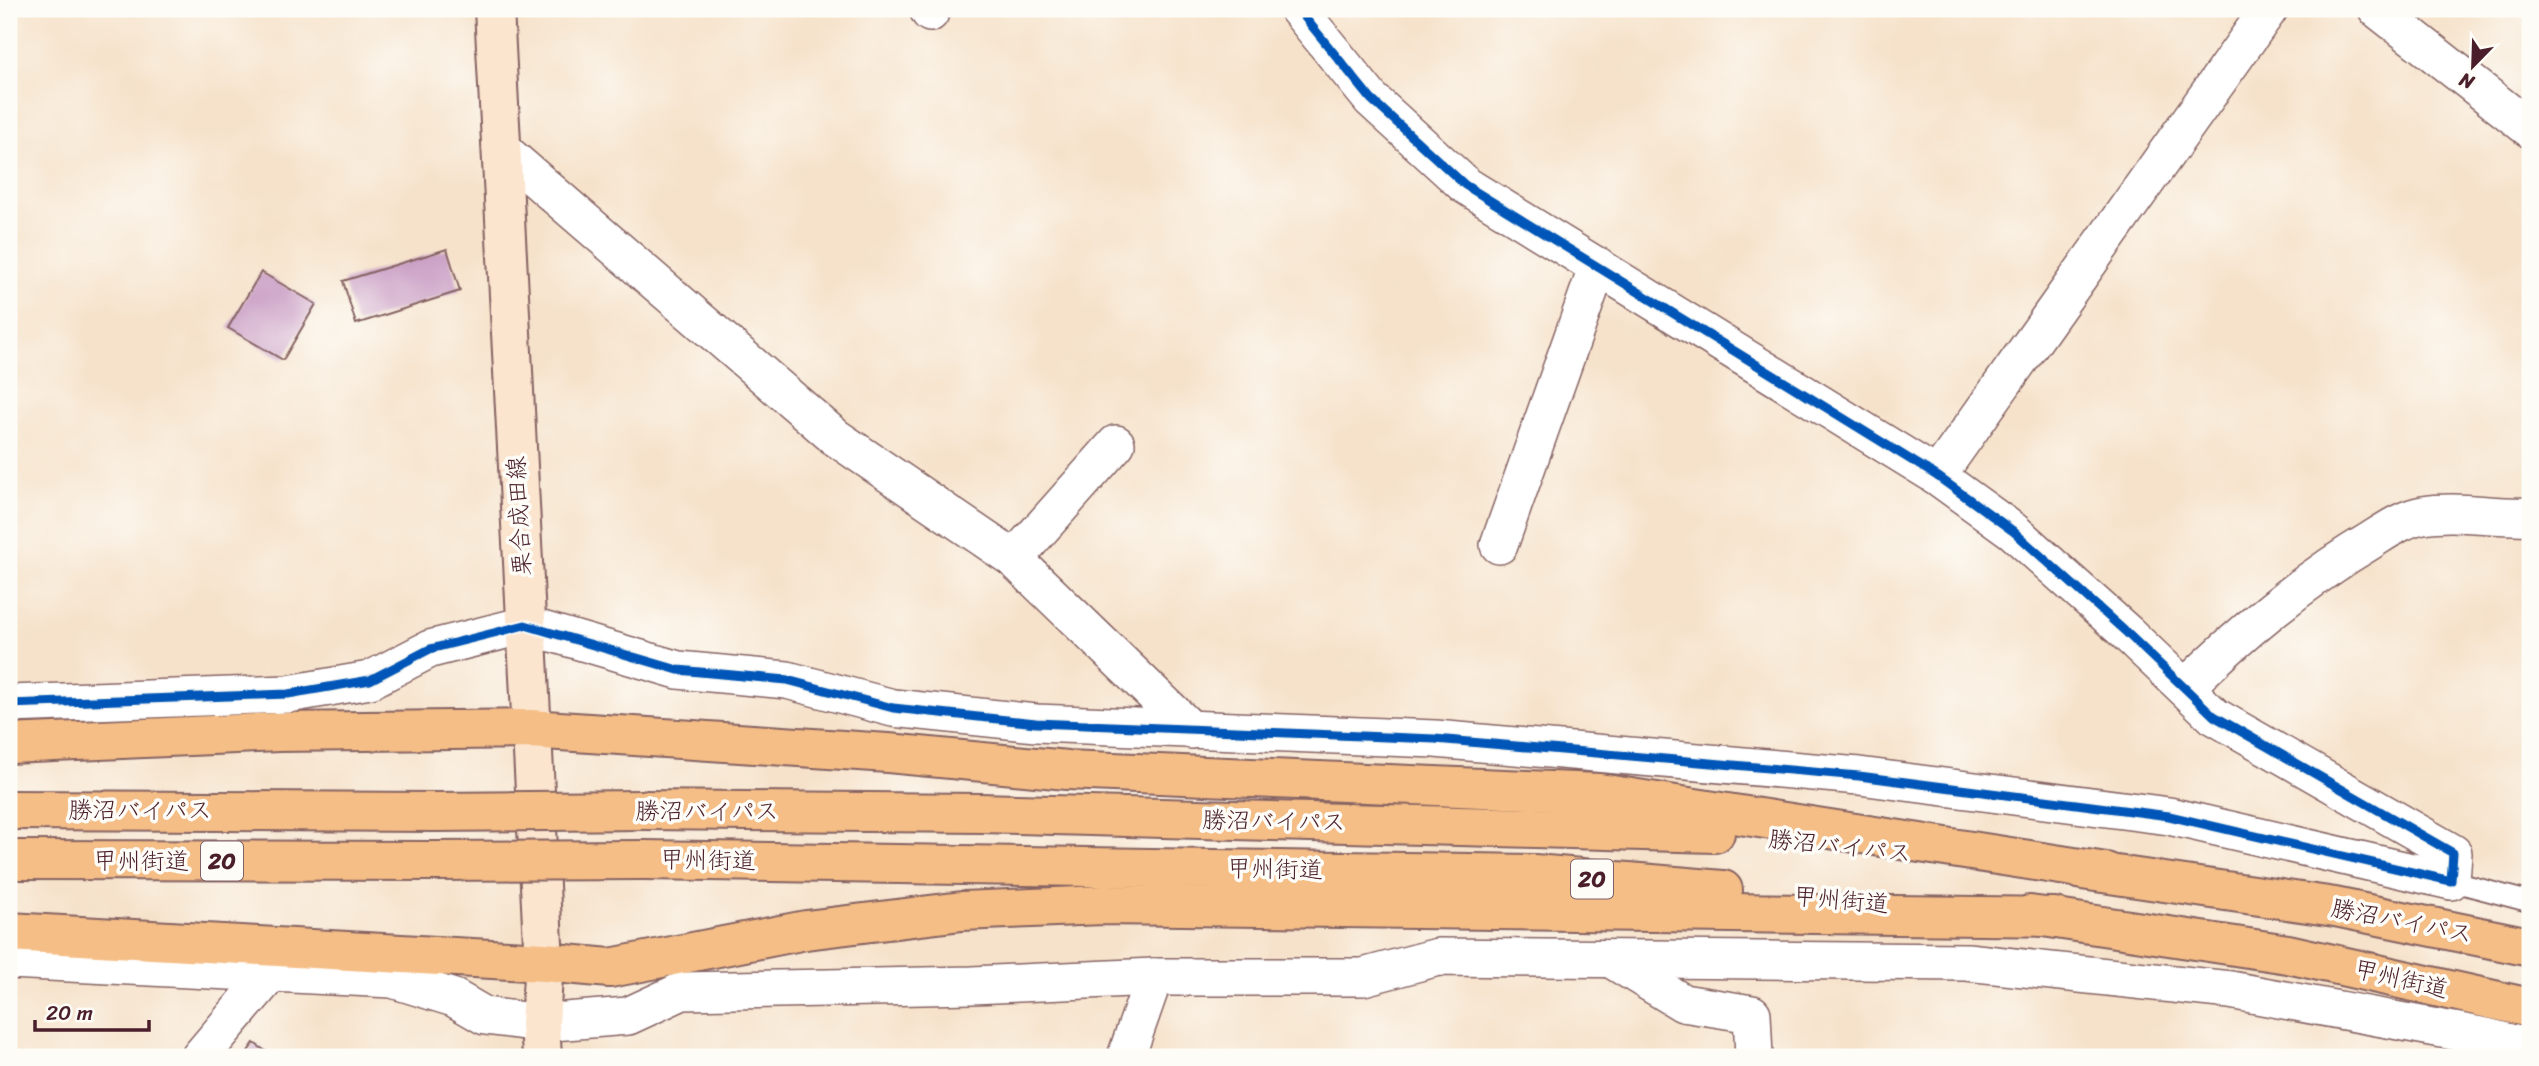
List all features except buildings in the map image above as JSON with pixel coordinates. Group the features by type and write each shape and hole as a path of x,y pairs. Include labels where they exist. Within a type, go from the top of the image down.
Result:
{"highway":[{"path":"9,744 279,732 530,729 888,753 1067,771 1599,793 2106,872"},
{"name":"勝沼バイパス","path":"9,810 981,813 1701,832 2106,872 2335,906 2530,947"},
{"name":"甲州街道","path":"9,860 644,860 1534,874 2054,918 2288,954 2530,1008"},
{"path":"9,932 610,968 806,930 962,911 1103,905 2054,918"}],"main road":[{"name":"栗合成田線","path":"494,9 544,962 541,1040"}],"street":[{"path":"9,704 288,694 370,680 430,649 525,625 678,670 787,680 893,708 1036,723 1435,739 1859,775 2169,816 2451,881 2453,853 2214,716 2013,531 1937,476 1465,185 1371,99 1298,9"},
{"path":"1937,476 2269,9"},
{"path":"2377,9 2530,129"},
{"path":"501,149 835,437 1014,559 1191,730"},
{"path":"1499,545 1598,266"},
{"path":"1014,559 1116,444"},
{"path":"2185,688 2212,662 2295,594 2349,553 2392,527 2423,515 2530,516"},
{"path":"9,960 392,979 454,998 485,1016 541,1040 628,1016 682,991 972,985 1154,977 1363,977 1438,957 1967,962 2230,990 2486,1037 2530,1048"},
{"path":"1610,959 1683,1003 1752,1014 1754,1057"},
{"path":"200,1057 270,974"},
{"path":"1126,1057 1154,977"}],"lane":[{"path":"2451,881 2530,902"}],"cycle path":[{"path":"9,704 288,694 370,680 430,649 525,625 678,670 787,680 893,708 1036,723 1435,739 1859,776 2169,816 2451,881 2453,853 2214,716 2127,633 2013,531 1937,476 1465,185 1371,99 1298,9"}]}
